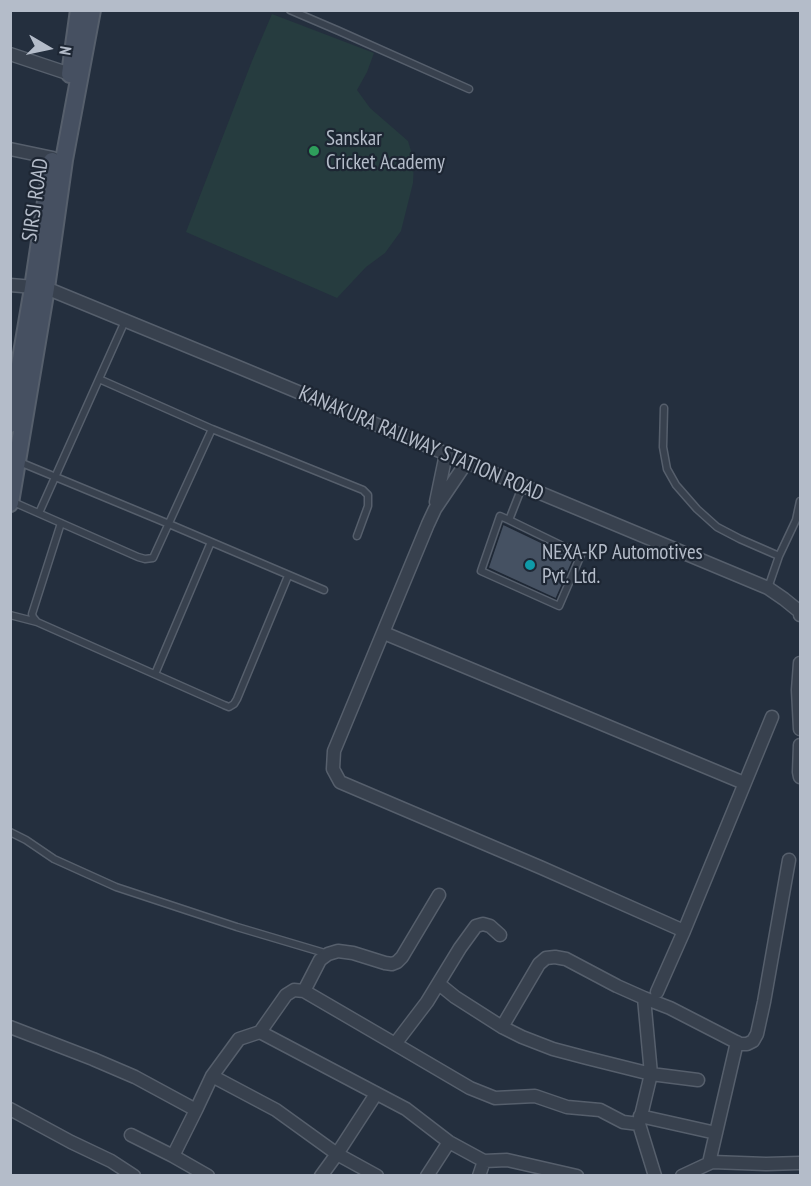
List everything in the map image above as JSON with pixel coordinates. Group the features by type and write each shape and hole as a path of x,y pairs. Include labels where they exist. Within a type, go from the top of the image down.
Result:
{"main road":[{"name":"SIRSI ROAD","path":"11,502 40,288 53,158 70,74 79,10"},
{"name":"SIRSI ROAD","path":"10,424 40,288 92,10"}],"street":[{"path":"10,54 70,74"},
{"path":"10,149 53,158"},
{"name":"KANAKURA RAILWAY STATION ROAD","path":"10,285 40,288 125,321 768,588 801,615"},
{"path":"435,509 446,454"},
{"path":"466,463 435,509 412,561 334,751 333,769 340,782 684,931"},
{"path":"384,633 744,783"},
{"path":"801,663 798,690 801,729"},
{"path":"657,992 772,717"},
{"path":"801,745 799,772 801,777"},
{"path":"502,1027 539,964 546,958 555,957 566,959 617,986 670,1008 736,1042 747,1044 753,1041 757,1034 773,955 789,860"},
{"path":"304,991 320,960 328,954 338,951 386,963 397,962 439,895"},
{"path":"395,1044 439,984 476,926 483,924 490,926 500,935"},
{"path":"439,984 502,1027 553,1049 651,1074 698,1080"},
{"path":"173,1156 212,1076 239,1039 260,1032 286,995 294,990 304,991 470,1088 495,1098 535,1096 567,1107 600,1110 623,1122 640,1120 716,1133"},
{"path":"644,998 651,1074 640,1120 655,1176"},
{"path":"10,1027 93,1059 196,1110"},
{"path":"260,1032 406,1109 449,1142 484,1161 507,1160 577,1176"},
{"path":"709,1163 736,1042"},
{"path":"212,1076 276,1110 337,1154 377,1176"},
{"path":"321,1176 376,1094"},
{"path":"10,1109 111,1161 134,1176"},
{"path":"131,1135 208,1176"},
{"path":"427,1176 449,1142"},
{"path":"479,1176 484,1161"},
{"path":"682,1176 712,1162 739,1169 801,1163"}],"lane":[{"path":"290,10 469,89"},
{"path":"39,513 125,321"},
{"path":"99,379 212,429 363,490 368,495 368,506 357,536"},
{"path":"664,408 663,447 667,469 676,485 717,526 779,556"},
{"path":"11,502 145,559 153,558 212,429"},
{"path":"18,461 324,590"},
{"path":"509,520 522,487"},
{"path":"768,588 779,556 796,520 801,501"},
{"path":"500,516 509,520 581,555 559,606 481,571 500,516"},
{"path":"37,622 32,614 61,523"},
{"path":"155,674 211,542"},
{"path":"10,615 37,622 228,706 234,704 288,576"},
{"path":"10,832 54,859 116,887 328,954"}],"green space":[{"name":"Sanskar Cricket Academy","path":"272,14 374,53 357,90 370,108 408,141 414,161 413,183 401,231 385,253 366,267 337,298 186,232"}],"building":[{"name":"NEXA-KP Automotives Pvt. Ltd.","path":"503,524 574,558 556,599 488,568"}],"place":[{"name":"Sanskar Cricket Academy","path":"314,151"},
{"name":"NEXA-KP Automotives Pvt. Ltd.","path":"530,565"}]}
